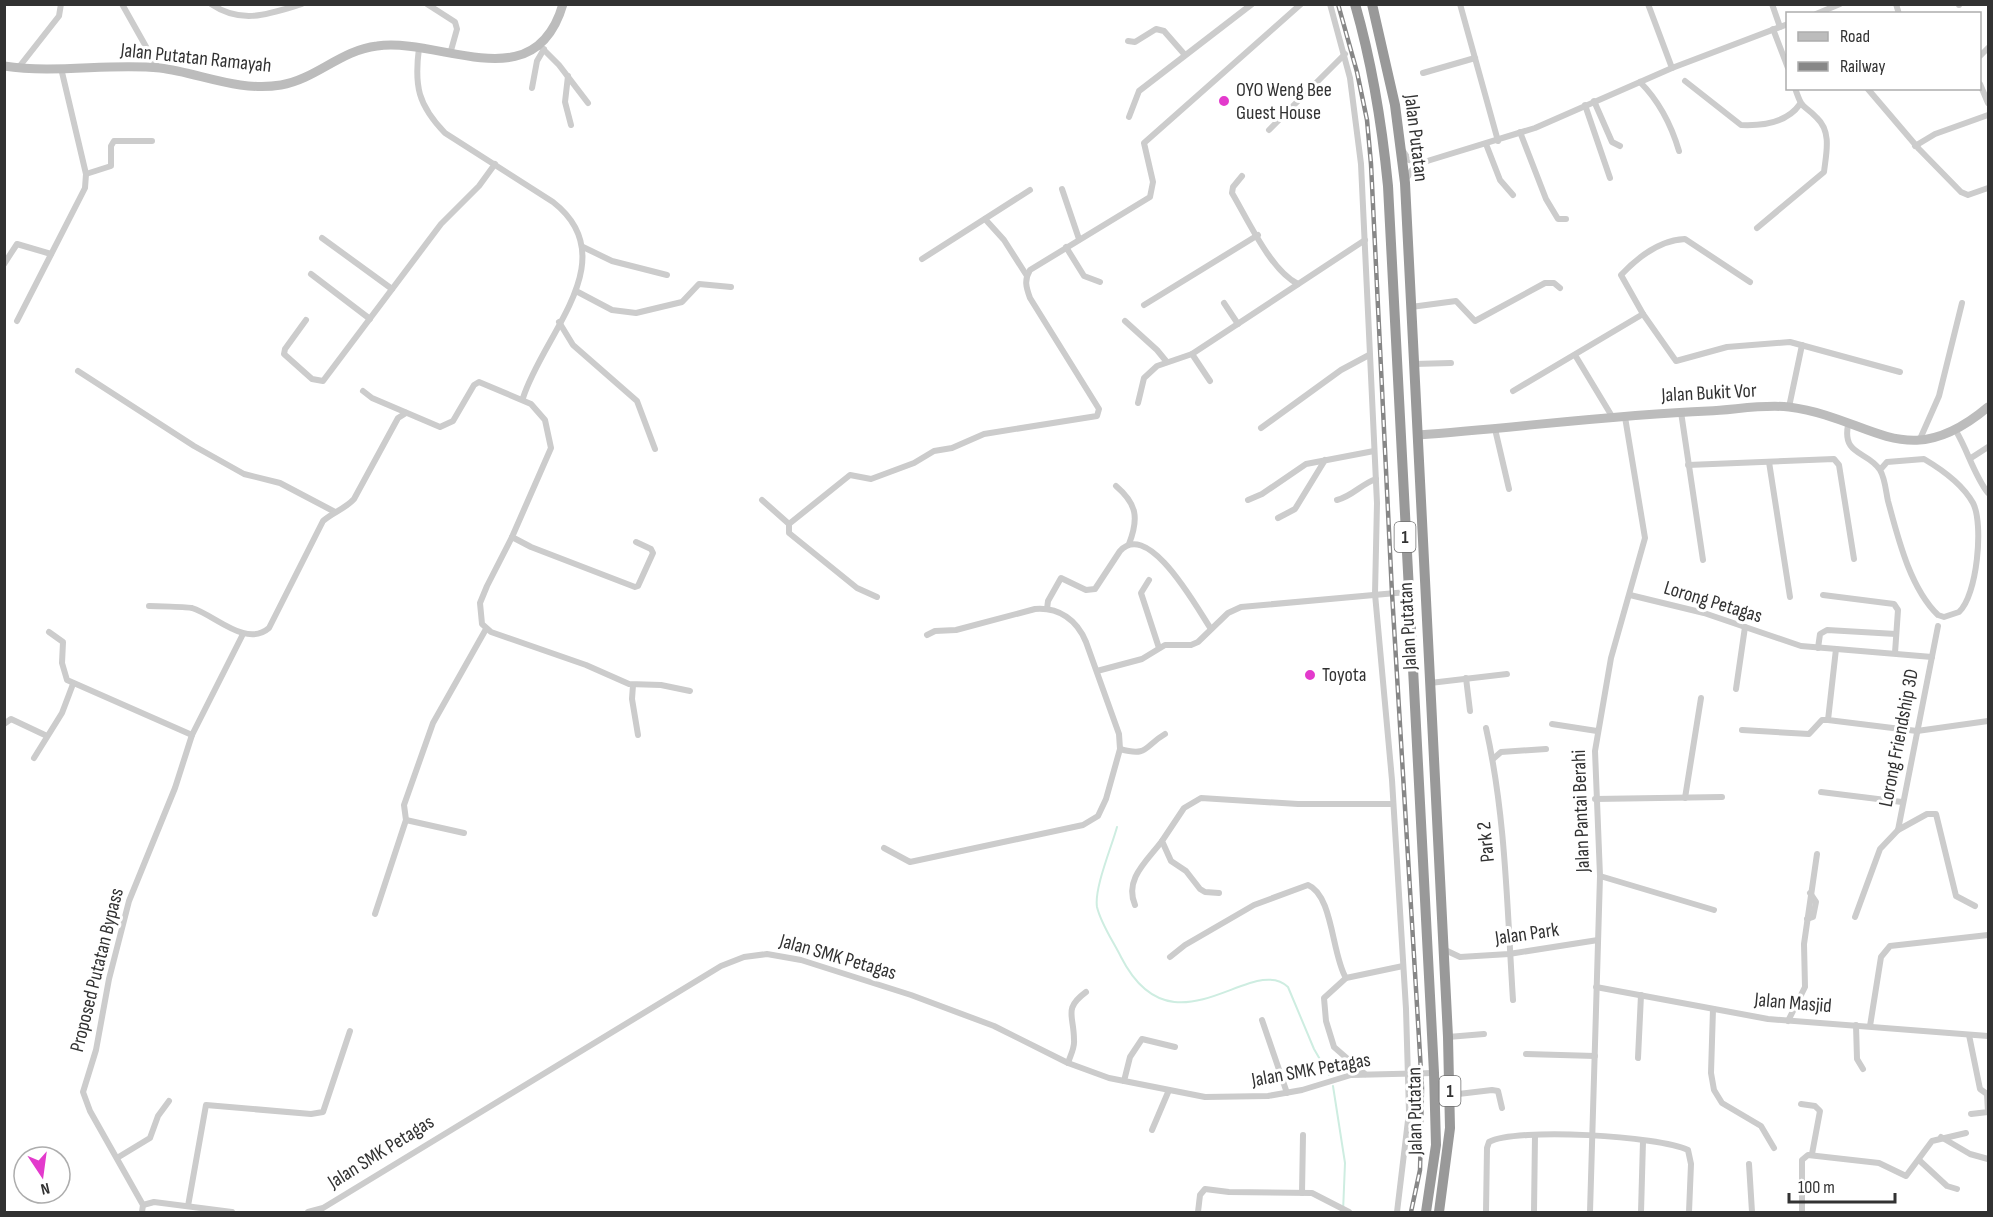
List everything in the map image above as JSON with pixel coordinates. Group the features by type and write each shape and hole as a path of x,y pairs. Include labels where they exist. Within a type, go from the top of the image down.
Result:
{"highway":[{"name":"Jalan Putatan","path":"1355,4 1377,108 1388,186 1407,592 1434,1073 1436,1145 1426,1212"},
{"name":"Jalan Putatan","path":"1372,4 1395,105 1405,183 1450,1095 1450,1128 1439,1212"},
{"path":"1377,108 1395,105"},
{"path":"1401,429 1418,431"},
{"path":"1409,629 1426,627"}],"main road":[{"path":"542,47 555,26 563,4"},
{"name":"Jalan Putatan Ramayah","path":"4,66 158,68 227,83 279,86 303,80 362,48 379,45 419,48 497,60 542,47"},
{"name":"Jalan Bukit Vor","path":"1418,431 1495,429 1680,412 1790,407 1886,437 1920,439 1937,438 1956,431 1989,407"}],"street":[{"path":"19,67 59,16 61,4"},
{"path":"122,4 158,68"},
{"path":"211,4 229,14 260,17 302,4"},
{"path":"427,4 455,22 457,29 450,54"},
{"path":"1129,117 1139,91 1252,4"},
{"path":"1026,276 1030,270 1066,247 1150,197 1153,182 1144,143 1301,4"},
{"path":"1330,4 1345,54 1361,164 1376,480 1375,594 1393,804 1406,1009 1408,1133 1397,1212"},
{"path":"1460,4 1498,141"},
{"path":"1648,4 1672,68"},
{"path":"1772,4 1786,61"},
{"path":"1833,11 1840,4"},
{"path":"1405,183 1412,170 1424,162 1498,141 1672,68 1786,25"},
{"path":"1128,40 1136,42 1156,29 1164,31 1185,55"},
{"path":"532,88 542,47 588,103"},
{"path":"419,48 416,78 426,111 445,133 569,215 580,233 583,247 581,277 576,291 530,376 523,398"},
{"path":"1269,130 1345,54"},
{"path":"1422,73 1475,58"},
{"path":"17,321 85,188 86,174 62,68"},
{"path":"568,76 565,102 571,125"},
{"path":"1685,81 1741,125 1782,120 1794,113 1800,104"},
{"path":"1640,82 1656,99 1672,128 1679,151"},
{"path":"1981,86 1989,103"},
{"path":"1756,228 1824,172 1828,141 1818,118 1800,104 1796,90"},
{"path":"1869,90 1915,146 1961,192 1968,195 1989,188"},
{"path":"1594,101 1612,142 1620,146"},
{"path":"1586,105 1610,178"},
{"path":"1915,146 1935,134 1989,115"},
{"path":"1520,132 1546,199 1558,219 1566,219"},
{"path":"86,174 111,166 111,146 114,141 152,141"},
{"path":"1486,144 1500,180 1514,195"},
{"path":"1402,149 1409,160 1424,162"},
{"path":"306,320 284,353 312,379 323,381 441,224 479,186 495,164"},
{"path":"1242,176 1233,187 1232,194 1287,279 1299,284"},
{"path":"1062,189 1080,239"},
{"path":"922,259 1030,190"},
{"path":"789,524 850,475 871,479 914,463 934,451 952,448 984,434 1097,416 1100,409 1030,298 1026,276 1004,240 985,219"},
{"path":"1144,305 1258,235"},
{"path":"322,238 392,288"},
{"path":"1750,282 1685,239 1668,241 1630,266 1621,275 1643,314 1676,361 1733,346 1775,342 1802,345 1899,372"},
{"path":"1138,403 1144,378 1166,362 1192,354 1365,240"},
{"path":"4,264 17,244 51,254"},
{"path":"583,247 612,261 667,275"},
{"path":"1066,247 1084,276 1100,282"},
{"path":"311,274 370,319"},
{"path":"1411,307 1456,302 1475,321 1545,284 1554,283 1560,288"},
{"path":"576,291 612,310 636,313 682,302 699,284 731,287"},
{"path":"1224,303 1238,324"},
{"path":"1920,439 1939,396 1962,303"},
{"path":"1513,391 1643,314"},
{"path":"1125,321 1157,350 1166,362"},
{"path":"559,322 573,345 637,401 649,427 655,449"},
{"path":"1790,407 1802,345"},
{"path":"1192,354 1210,381"},
{"path":"1261,428 1341,370 1369,355"},
{"path":"1575,355 1613,418"},
{"path":"1414,364 1451,363"},
{"path":"78,371 194,446 244,474 280,483 335,512"},
{"path":"363,391 372,398 440,427 448,425 474,385 479,382 501,393 523,398 539,411 545,420 552,448 480,603 481,619 486,629 586,665 633,685 661,685 690,691"},
{"path":"1680,412 1703,560"},
{"path":"149,606 192,608 243,634 262,633 269,628 323,521 335,512 346,508 354,499 398,418 406,413"},
{"name":"Jalan Pantai Berahi","path":"1590,1212 1600,876 1595,800 1597,731 1611,658 1645,538 1625,417"},
{"path":"1848,425 1846,437 1851,446 1880,470 1903,557 1911,572 1938,615 1944,616 1959,612 1969,596 1976,560 1978,521 1972,501 1954,482 1924,459 1887,462 1880,470"},
{"path":"1495,429 1509,489"},
{"path":"1956,431 1971,458 1980,481 1989,493"},
{"path":"1971,458 1989,447"},
{"path":"1248,500 1262,494 1299,467 1325,459 1374,451"},
{"path":"1688,465 1825,457 1837,462 1854,559"},
{"path":"1278,518 1295,509 1325,459"},
{"path":"1769,462 1790,597"},
{"path":"1337,500 1354,494 1363,485 1376,480"},
{"path":"1047,609 1048,601 1061,579 1086,590 1095,589 1120,551 1129,544 1136,522 1135,509 1132,501 1116,486"},
{"path":"762,500 789,524 789,533 857,588 877,597"},
{"path":"512,537 531,547 635,587 638,586 653,554 651,549 636,542"},
{"path":"1129,544 1140,545 1162,559 1210,629"},
{"path":"1149,580 1140,593 1159,648"},
{"path":"1097,671 1142,659 1159,648 1175,643 1191,645 1203,638 1228,613 1241,607 1407,592"},
{"name":"Lorong Petagas","path":"1630,595 1691,610 1786,642 1818,648 1932,657"},
{"path":"1823,595 1894,604 1898,610 1895,653"},
{"path":"884,848 910,862 1083,825 1101,812 1120,750 1119,734 1097,671 1080,628 1068,617 1047,609 1027,611 956,630 935,631 927,635"},
{"name":"Lorong Friendship 3D","path":"1855,917 1876,857 1888,838 1898,830 1938,626"},
{"path":"1736,689 1745,627"},
{"path":"375,914 406,820 404,805 433,723 486,629"},
{"path":"1818,648 1821,634 1827,630 1896,634"},
{"path":"49,632 63,642 64,674 67,680 192,735"},
{"name":"Proposed Putatan Bypass","path":"142,1212 142,1205 90,1112 83,1092 96,1050 124,919 192,735 243,634"},
{"path":"1828,720 1836,649"},
{"path":"1428,683 1507,674"},
{"path":"1466,678 1470,711"},
{"path":"34,758 62,713 73,684"},
{"path":"633,685 632,699 639,735"},
{"path":"1685,798 1701,698"},
{"path":"4,724 11,719 46,736"},
{"path":"1742,730 1809,734 1822,720 1828,720 1917,731 1989,721"},
{"path":"1552,724 1597,731"},
{"name":"Park 2","path":"1486,728 1493,759 1505,858 1513,1000"},
{"path":"1120,750 1136,753 1144,751 1166,734"},
{"path":"1493,759 1501,752 1546,749"},
{"path":"1821,792 1902,802"},
{"path":"1595,800 1722,797"},
{"path":"1135,905 1130,890 1133,878 1184,808 1201,798 1298,804 1393,804"},
{"path":"1898,830 1927,814 1936,814 1939,817 1956,896 1975,906"},
{"path":"406,820 464,833"},
{"path":"1162,841 1171,861 1186,871 1200,888 1206,892 1219,893"},
{"path":"1788,1021 1805,987 1807,920 1813,917 1816,902 1810,893 1816,854"},
{"path":"1600,876 1714,910"},
{"path":"1170,957 1185,945 1254,905 1308,885 1313,887 1321,897 1337,956 1346,978"},
{"path":"1870,1026 1881,957 1886,948 1899,943 1989,935"},
{"name":"Jalan Park","path":"1443,949 1460,957 1509,954 1598,940"},
{"name":"Jalan SMK Petagas","path":"308,1212 323,1208 712,971 744,957 767,954 801,960 911,995 994,1026 1068,1063 1124,1081 1169,1090 1225,1099 1287,1093 1340,1078 1365,1074 1434,1073"},
{"path":"1444,968 1460,957"},
{"path":"1365,1074 1334,1047 1326,1021 1324,999 1346,978 1402,966"},
{"name":"Jalan Masjid","path":"1596,987 1788,1021 1989,1036"},
{"path":"1068,1063 1075,1044 1070,1010 1086,992"},
{"path":"1638,1058 1641,995"},
{"path":"1713,1009 1711,1073 1713,1090 1722,1103 1761,1126 1774,1148"},
{"path":"1262,1020 1287,1093"},
{"path":"1857,1025 1857,1059 1863,1069"},
{"path":"188,1206 206,1105 310,1114 322,1112 350,1031"},
{"path":"1448,1037 1484,1034"},
{"path":"1969,1035 1980,1089 1988,1094 1988,1112 1971,1114"},
{"path":"1124,1081 1130,1057 1142,1039 1175,1047"},
{"path":"1526,1054 1594,1056"},
{"path":"1152,1130 1169,1090"},
{"path":"1450,1095 1498,1091 1502,1108"},
{"path":"117,1158 150,1138 158,1116 169,1101"},
{"path":"1801,1104 1815,1106 1820,1111 1812,1154"},
{"path":"1802,1212 1802,1160 1812,1154 1879,1163 1904,1176 1932,1141 1966,1132"},
{"path":"1486,1212 1488,1144 1495,1139 1535,1135 1592,1134 1688,1150 1691,1164 1689,1212"},
{"path":"1302,1192 1303,1135"},
{"path":"1534,1212 1535,1135"},
{"path":"1941,1137 1970,1154 1989,1159"},
{"path":"1641,1212 1643,1141"},
{"path":"1919,1160 1947,1186 1957,1190"},
{"path":"1749,1164 1752,1212"},
{"path":"1198,1212 1200,1195 1205,1189 1238,1193 1302,1192 1318,1195 1349,1212"},
{"path":"142,1205 154,1202 232,1212"},
{"path":"1331,1212 1333,1204"}],"waterway":[{"path":"1117,827 1098,889 1097,907 1104,926 1121,957 1142,986 1164,1000 1187,1002 1211,997 1254,982 1273,980 1288,987 1314,1049 1329,1075"},
{"path":"1333,1086 1345,1163 1343,1212"}],"railway":[{"path":"1338,4 1357,72 1367,120 1371,164 1392,593 1422,1088 1420,1170 1411,1212"}],"place":[{"name":"OYO Weng Bee Guest House","path":"1224,101"},
{"name":"Toyota","path":"1310,675"}]}
